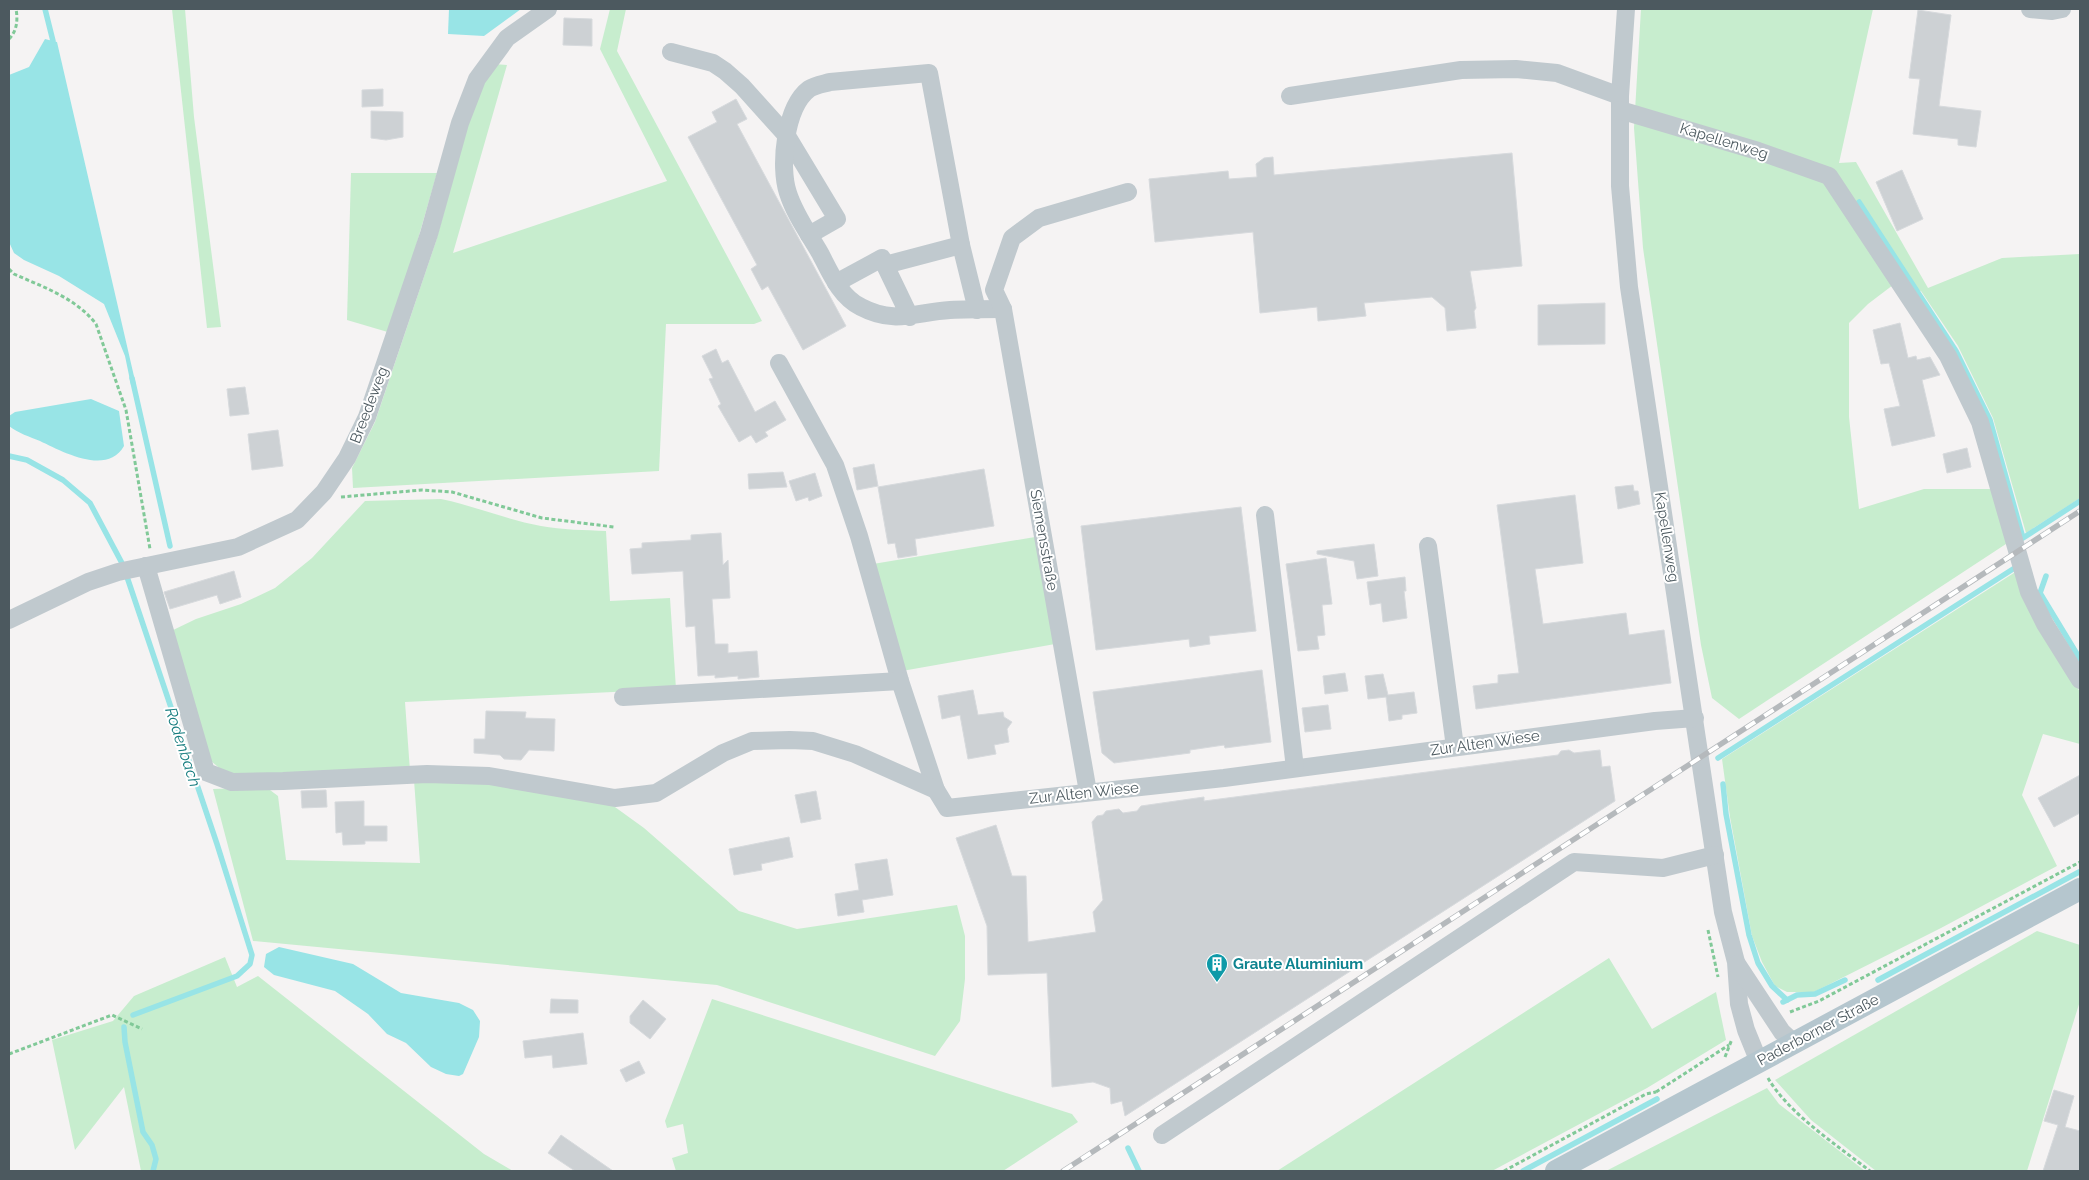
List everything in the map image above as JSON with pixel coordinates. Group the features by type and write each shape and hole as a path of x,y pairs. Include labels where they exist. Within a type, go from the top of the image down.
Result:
{"main road":[{"name":"Paderborner Straße","path":"1556,1171 2080,889"}],"street":[{"name":"Breedeweg","path":"9,620 88,582 118,572 238,547 297,520 324,492 348,458 367,417 429,234 460,123 477,79 507,38 548,9"},
{"name":"Kapellenweg","path":"1626,9 1620,103 1620,186 1629,287 1723,912 1736,962 1740,1004 1746,1030 1759,1062"},
{"path":"2030,9 2052,11 2062,9"},
{"path":"671,52 706,60 722,68 742,86 787,136 836,219 809,235"},
{"path":"1290,96 1461,70 1516,69 1556,73 1620,103"},
{"path":"977,310 962,246 929,73 830,82 808,90 792,114 783,170 796,214 845,295 860,307 887,316 910,317 949,310 977,310 1003,309"},
{"name":"Kapellenweg","path":"1620,103 1830,176 1948,356 1980,422 2029,592 2045,624 2080,680"},
{"name":"Siemensstraße","path":"1088,792 1003,309 994,290 1012,238 1039,218 1128,192"},
{"path":"885,265 962,246"},
{"path":"836,283 882,258 910,317"},
{"name":"Zur Alten Wiese","path":"779,363 835,465 859,536 900,681 936,790 946,808 1224,778 1655,721 1695,718"},
{"path":"1265,515 1295,768"},
{"path":"1428,546 1455,747"},
{"path":"146,566 206,772 232,782 427,774 489,776 615,798 656,793 723,753 752,741 790,740 813,741 855,754 936,790"},
{"path":"623,697 900,681"},
{"path":"1162,1135 1574,862 1663,868 1715,855"},
{"name":"Kapellenweg","path":"1736,962 1782,1032 1794,1043"}],"path":[{"path":"9,39 13,35 17,24 16,9"},
{"path":"9,269 14,274 76,304 96,324 126,410 146,566"},
{"path":"324,492 334,498 422,490 452,492 542,518 614,527"},
{"path":"1869,975 2080,862"},
{"path":"9,1054 112,1016 142,1029"},
{"path":"1759,1062 1774,1088 1809,1123 1870,1171"},
{"path":"1504,1171 1646,1094 1656,1092"}],"green space":[{"path":"172,9 185,9 194,117 221,327 207,328"},
{"path":"610,9 626,9 617,51 762,321 754,324 666,324 659,471 353,488 352,468 375,422 436,241 467,127 483,82 494,64 507,65 453,253 667,181 600,49"},
{"path":"1641,9 1873,9 1839,163 1856,162 1928,288 2002,258 2080,254 2080,498 2026,533 1993,418 1958,346 1921,291 1893,285 1868,304 1849,323 1849,417 1859,509 1924,489 1995,489 2009,542 1739,719 1712,698 1701,645 1643,248 1634,128"},
{"path":"351,173 437,173 391,333 347,320"},
{"path":"441,499 541,526 606,531 610,601 670,598 676,689 405,702 410,771 248,777 224,772 211,761 169,632 196,619 241,604 275,588 312,558 365,501"},
{"path":"1035,537 1055,644 902,671 873,564"},
{"path":"2017,571 2039,626 2080,692 2080,744 2043,734 2022,795 2057,866 1941,928 1814,992 1787,992 1775,986 1762,962 1752,936 1730,817 1722,759"},
{"path":"460,779 608,802 644,828 739,911 797,929 957,905 965,936 965,979 960,1021 935,1056 717,985 253,941 213,789 266,787 278,796 286,860 420,863 414,780"},
{"path":"2037,931 2080,945 2080,1001 2027,1171 1876,1171 1811,1120 1775,1080"},
{"path":"225,957 237,987 258,976 484,1154 513,1171 141,1171 124,1087 75,1150 52,1040 113,1021 134,996"},
{"path":"1609,958 1652,1029 1716,992 1726,1040 1647,1088 1492,1171 1277,1171"},
{"path":"712,999 1072,1114 1078,1122 1003,1171 676,1171 672,1158 688,1153 683,1124 667,1128 665,1121"},
{"path":"1767,1088 1779,1104 1865,1171 1606,1171"}],"water":[{"path":"449,9 521,9 484,36 448,34"},
{"path":"45,39 57,42 136,385 131,385 125,356 104,304 59,276 24,260 14,253 9,242 9,75 29,67"},
{"path":"91,399 119,411 124,446 116,455 107,459 96,461 84,459 60,451 9,426 9,416 15,412"},
{"path":"279,947 353,964 401,993 459,1003 473,1010 480,1021 479,1037 463,1074 459,1076 446,1074 431,1067 406,1043 387,1034 368,1014 335,991 274,975 264,967 266,954"}],"building":[{"path":"1918,10 1951,15 1939,106 1981,111 1976,147 1958,145 1958,139 1913,134 1920,79 1909,78"},
{"path":"564,18 592,19 592,46 563,45"},
{"path":"383,89 383,106 362,107 362,90"},
{"path":"736,99 747,119 737,124 846,326 803,350 768,286 762,290 751,269 757,265 688,137 717,122 712,112"},
{"path":"371,111 403,112 403,137 386,140 371,138"},
{"path":"1512,153 1522,266 1470,271 1476,308 1474,311 1476,328 1447,331 1445,308 1432,297 1364,303 1366,316 1318,321 1317,307 1260,313 1253,232 1155,242 1149,179 1228,171 1229,179 1257,177 1256,164 1264,158 1273,157 1274,175"},
{"path":"1902,170 1923,219 1897,231 1876,182"},
{"path":"1605,303 1605,344 1538,345 1538,305"},
{"path":"1900,323 1908,358 1916,356 1917,360 1930,357 1940,375 1922,380 1935,436 1892,446 1884,409 1900,406 1889,363 1881,364 1873,330"},
{"path":"716,349 722,363 728,360 755,412 775,401 786,420 765,432 768,436 756,443 751,435 739,442 718,406 721,404 709,379 713,378 702,356"},
{"path":"245,387 249,414 230,416 227,389"},
{"path":"278,430 283,466 252,470 248,434"},
{"path":"1967,448 1971,467 1947,473 1943,454"},
{"path":"874,464 878,486 857,490 853,468"},
{"path":"984,469 994,526 915,539 917,555 898,558 895,543 888,544 878,487"},
{"path":"783,472 787,487 749,489 748,474"},
{"path":"815,473 822,496 809,501 808,497 796,501 789,481"},
{"path":"1633,485 1634,491 1638,491 1640,504 1618,509 1615,487"},
{"path":"1575,495 1583,563 1535,569 1543,624 1626,613 1629,635 1664,630 1671,683 1476,709 1473,686 1498,683 1498,675 1519,673 1497,505"},
{"path":"1241,507 1256,631 1209,636 1210,644 1190,647 1189,639 1096,650 1081,526"},
{"path":"721,533 723,565 728,560 730,598 712,599 715,644 728,644 728,653 757,651 759,677 738,679 738,676 715,678 715,675 698,676 695,626 686,627 683,571 632,574 630,549 642,548 642,543 691,540 691,535"},
{"path":"1374,544 1378,576 1357,579 1354,561 1317,554 1317,551"},
{"path":"1326,558 1332,604 1322,605 1325,635 1317,636 1319,649 1298,651 1286,564"},
{"path":"234,571 241,597 220,604 217,595 170,609 164,592"},
{"path":"1405,577 1406,591 1404,591 1407,618 1383,622 1381,603 1370,605 1367,582"},
{"path":"1262,670 1271,742 1225,748 1224,745 1190,750 1190,753 1114,763 1102,753 1093,692"},
{"path":"1345,673 1348,691 1325,694 1323,676"},
{"path":"1383,674 1388,695 1414,692 1417,713 1402,715 1402,719 1389,721 1386,697 1368,699 1365,676"},
{"path":"973,690 978,715 1003,712 1004,717 1012,722 1007,729 1009,742 994,745 996,754 968,759 960,715 942,719 938,696"},
{"path":"1328,705 1331,729 1305,732 1302,708"},
{"path":"486,711 526,712 525,718 555,719 554,751 529,750 521,760 504,759 500,755 474,753 474,739 485,739"},
{"name":"Graute Aluminium","path":"1569,750 1574,753 1600,750 1602,767 1610,766 1615,801 1125,1116 1122,1101 1111,1104 1110,1088 1093,1082 1052,1087 1047,973 988,975 987,926 956,838 996,825 1012,876 1026,876 1028,942 1096,932 1093,912 1103,900 1092,822 1097,816 1103,815 1106,811 1119,809 1123,813 1137,811 1141,806 1204,797 1204,801 1558,755 1561,751"},
{"path":"2080,775 2080,813 2054,827 2038,798"},
{"path":"326,790 327,807 302,808 301,791"},
{"path":"816,791 821,819 801,823 795,795"},
{"path":"364,801 364,826 387,826 387,841 365,841 365,844 343,845 342,832 336,833 335,802"},
{"path":"789,837 793,857 761,864 762,870 734,875 729,849"},
{"path":"887,859 893,895 862,900 864,912 838,916 835,894 859,890 855,864"},
{"path":"551,999 578,1000 578,1013 550,1013"},
{"path":"643,1000 666,1019 650,1039 630,1023 630,1016"},
{"path":"583,1033 587,1064 553,1068 552,1055 525,1058 523,1041"},
{"path":"639,1061 645,1073 626,1082 620,1070"},
{"path":"2054,1090 2074,1096 2065,1127 2080,1131 2080,1171 2043,1171 2058,1125 2044,1121"},
{"path":"561,1135 613,1171 575,1171 548,1153"}],"waterway":[{"path":"45,9 53,41 52,48"},
{"path":"1859,202 1956,351 1990,420 2023,538 2080,501"},
{"path":"132,378 170,546"},
{"name":"Rodenbach","path":"9,456 27,460 63,480 90,503 123,565 217,844 252,955 250,964 237,976 133,1015"},
{"path":"1718,758 2013,569"},
{"path":"2046,576 2040,593 2080,659"},
{"path":"1723,784 1726,814 1749,935 1758,963 1772,986 1787,1000"},
{"path":"1878,980 2079,872"},
{"path":"1783,1002 1797,995 1815,994 1845,980"},
{"name":"Rodenbach","path":"124,1027 125,1042 143,1132 152,1145 156,1159 153,1171"},
{"path":"1523,1171 1657,1099"},
{"path":"1128,1148 1139,1171"}],"railway":[{"path":"1063,1171 2080,511"}],"place":[{"name":"Graute Aluminium","path":"1217,983"}]}
